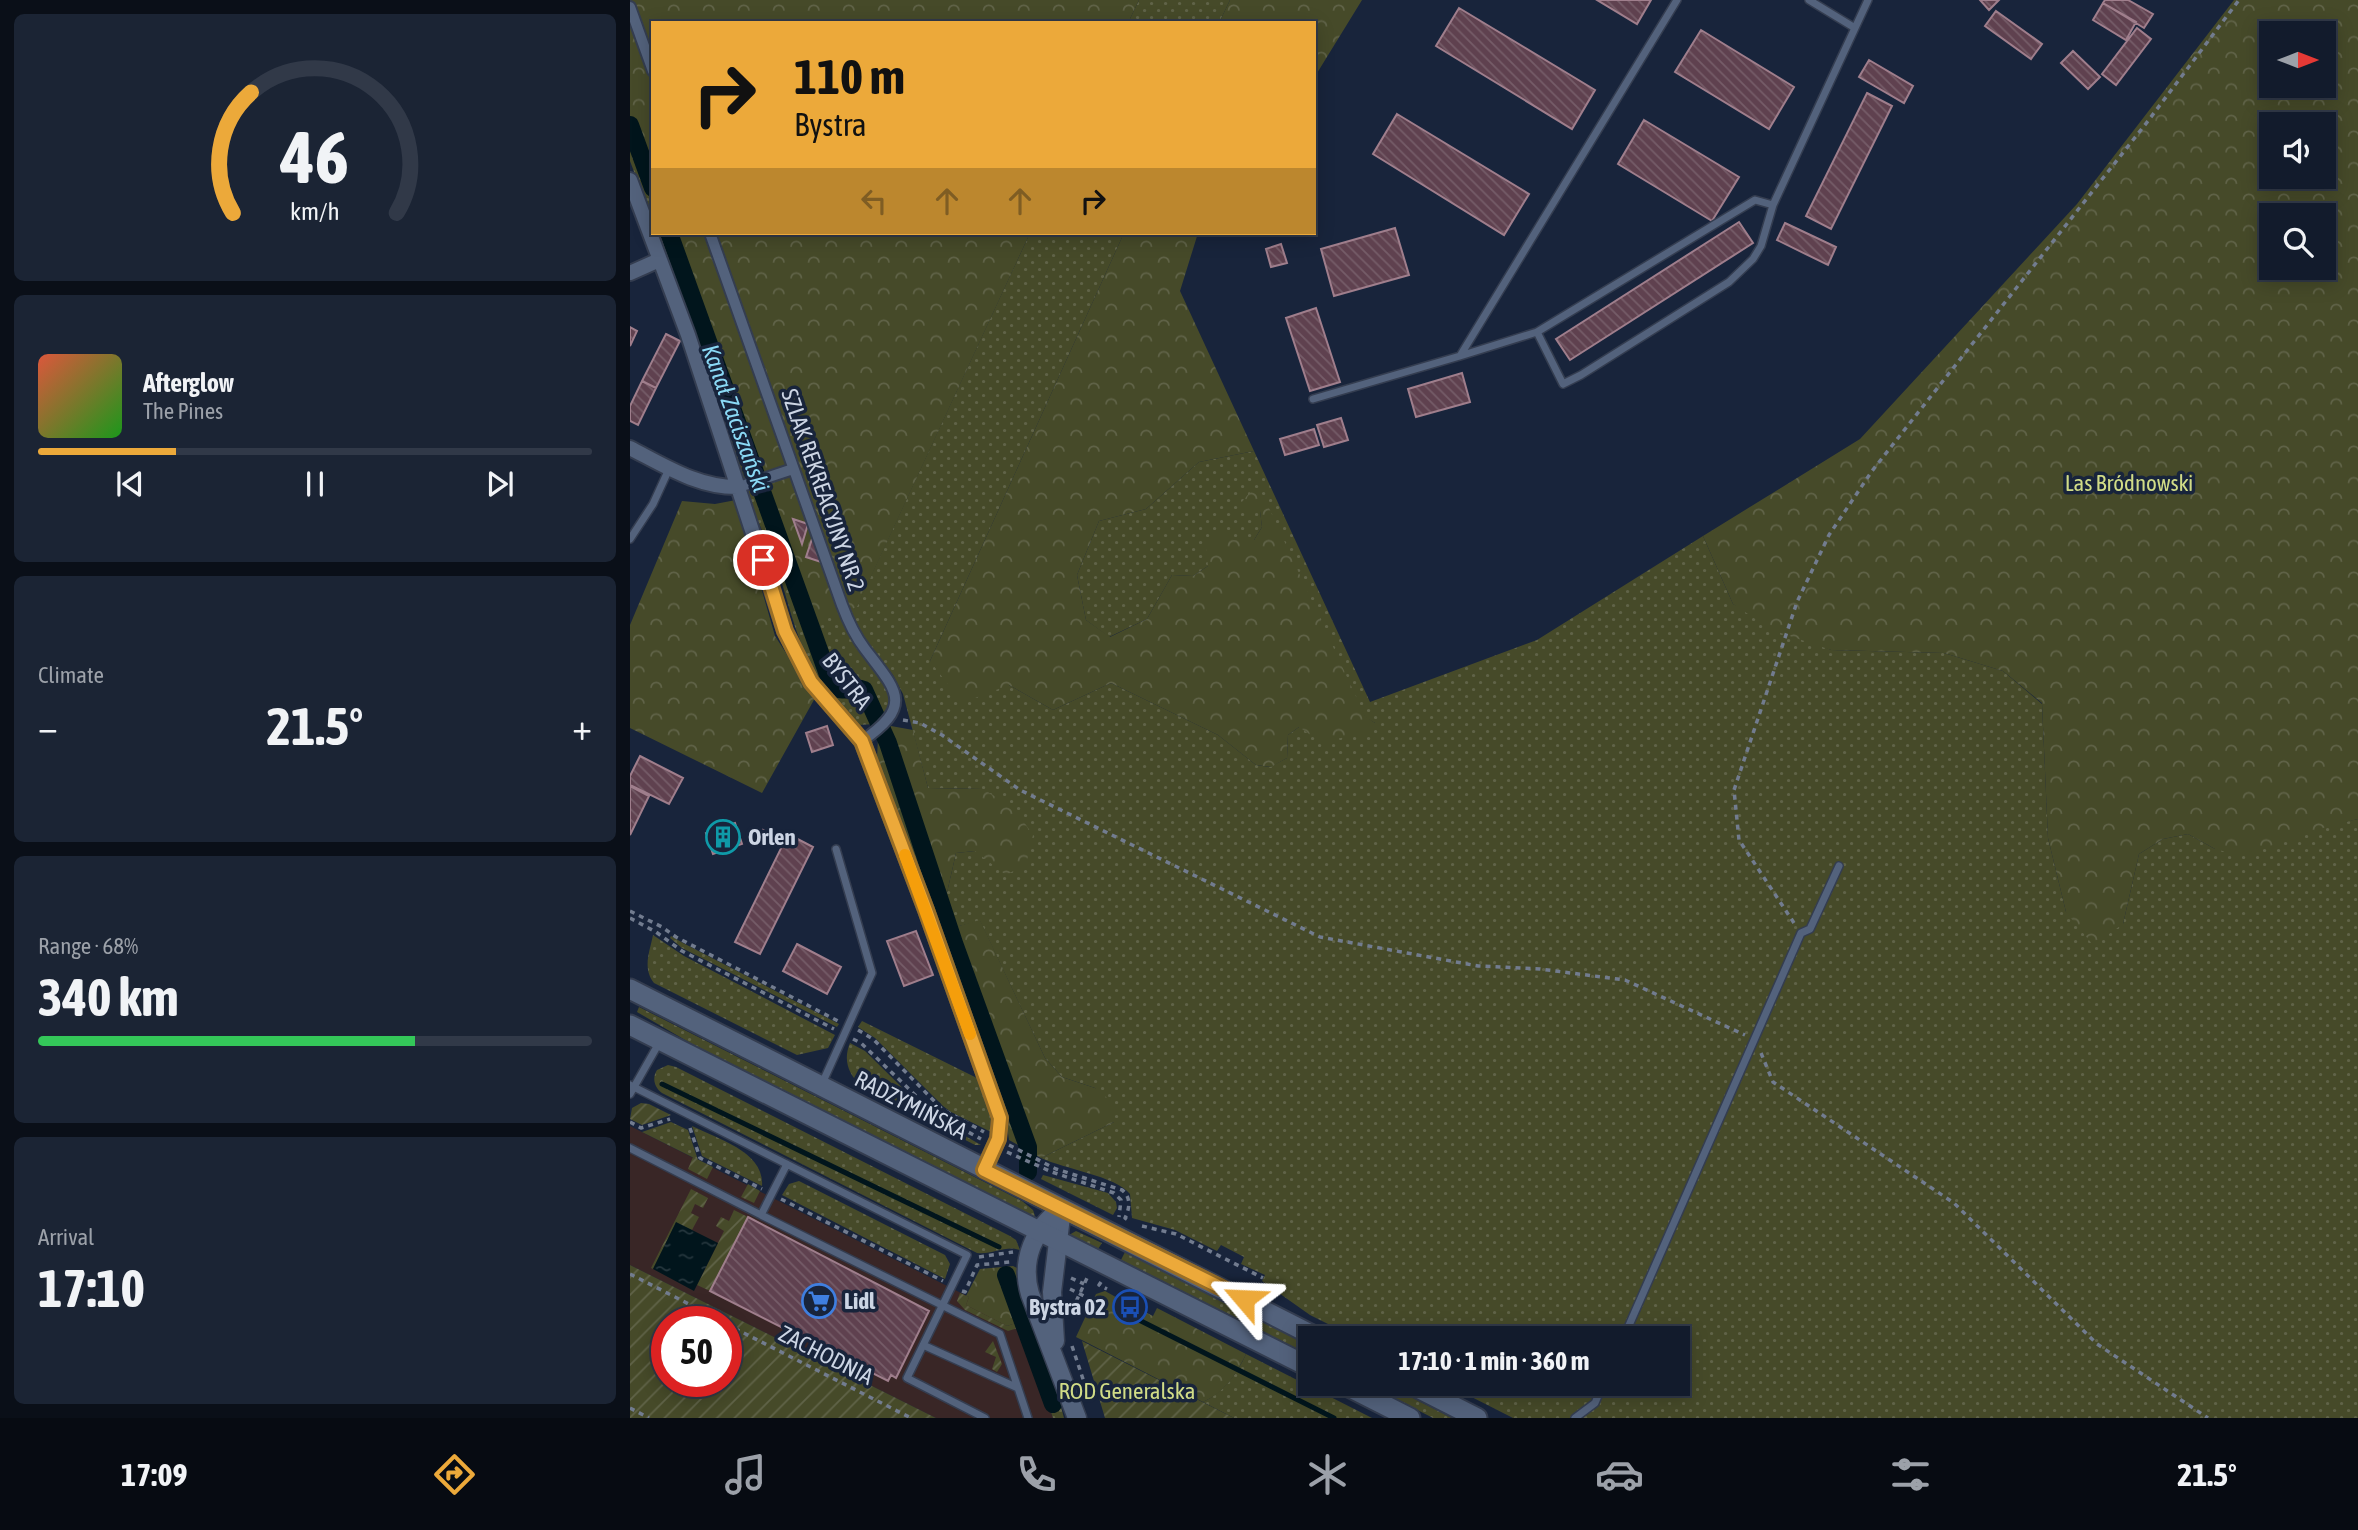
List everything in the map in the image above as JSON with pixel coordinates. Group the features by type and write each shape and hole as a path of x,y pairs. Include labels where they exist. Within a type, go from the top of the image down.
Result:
{"main road":[{"name":"RADZYMIŃSKA","path":"630,989 1298,1328"},
{"path":"630,1025 1059,1241 1095,1264 1298,1362"},
{"path":"1367,1396 1410,1418"},
{"path":"1434,1396 1477,1418"}],"street":[{"path":"630,7 651,65"},
{"name":"BYSTRA","path":"630,180 744,486 785,631 811,682 862,741 1000,1118 997,1142"},
{"name":"SZLAK REKREACYJNY NR 2","path":"711,235 846,616 860,643 894,688 895,703 884,723"},
{"path":"630,272 659,260"},
{"path":"630,448 699,482 720,488 744,486 793,469"},
{"path":"862,741 884,723"},
{"path":"984,1170 997,1142"},
{"path":"1062,1208 1045,1221 1039,1231 1027,1260 1028,1286 1077,1418"},
{"path":"1062,1208 1059,1241 1063,1282"},
{"path":"1056,1359 1052,1307 1074,1262 1086,1258 1095,1264"}],"lane":[{"path":"1460,356 1677,0"},
{"path":"1809,0 1855,28"},
{"path":"1537,332 1563,384 1729,282 1753,259 1761,246 1773,205 1868,0"},
{"path":"1313,398 1537,332 1755,200 1773,205"},
{"path":"630,539 653,504 669,468"},
{"path":"820,1086 872,973 835,849"},
{"path":"1629,1326 1801,933 1810,929 1839,866"},
{"path":"661,1041 631,1089 967,1255 907,1378 985,1418"},
{"path":"630,1148 1000,1334 1028,1418"},
{"path":"761,1215 787,1164"},
{"path":"923,1345 1018,1388"},
{"path":"1575,1418 1595,1403 1598,1396"}],"path":[{"path":"1801,933 1739,840 1734,790 1802,591 1829,535 1872,471 2148,121 2239,0"},
{"path":"884,723 920,723 968,752 1020,790 1320,937 1478,966 1540,969 1626,980 1755,1039 1773,1082 1954,1202 2097,1344 2208,1418"},
{"path":"630,911 873,1039 942,1109 1041,1168 1114,1192 1121,1200 1122,1207 1118,1217"},
{"path":"630,918 656,932 682,951 861,1043 935,1114 1041,1162 1122,1190 1129,1202 1125,1218 1131,1221"},
{"path":"630,1122 642,1128 671,1119 690,1128 700,1158 965,1292 977,1265 1016,1262"},
{"path":"1140,1226 1177,1234 1263,1278"},
{"path":"967,1255 980,1258 1011,1252 1020,1254"},
{"path":"1070,1315 1095,1264"},
{"path":"630,1275 692,1306"},
{"path":"1063,1282 1084,1284"},
{"path":"1063,1282 1090,1299"},
{"path":"1099,1285 1107,1289"},
{"name":"ZACHODNIA","path":"742,1332 911,1418"},
{"path":"1071,1342 1088,1393"},
{"path":"630,1408 645,1417"}],"shaded area":[{"path":"630,1126 969,1297 1007,1326 1019,1322 1053,1418 936,1418 742,1321 742,1306 712,1306 630,1265"}],"green space":[{"path":"630,0 1139,0 1129,21 651,21 651,175 630,117"},
{"path":"1139,0 1230,0 1220,21 1129,21"},
{"path":"1230,0 1362,0 1316,75 1316,21 1220,21"},
{"name":"Las Bródnowski","path":"2234,0 2358,0 2358,819 2241,856 2215,849 2188,834 2163,839 2139,854 2123,924 2093,945 2066,912 2048,838 2042,703 2003,671 1944,653 1831,650 1772,630 1733,604 1703,536 1860,439 2077,204"},
{"path":"630,133 651,191 651,217 630,161"},
{"path":"658,235 667,235 753,476 743,480 720,405"},
{"path":"673,235 1029,235 857,607 812,623"},
{"path":"1029,235 1123,235 930,661 1009,685 1053,710 1111,683 1218,735 1256,765 1270,767 1287,758 1288,735 1299,727 1375,723 1365,717 1260,510 1262,527 1254,540 1233,540 1208,566 1193,576 1172,575 1147,619 1109,637 1086,620 1077,575 1099,521 1146,509 1199,462 1254,451 1370,702 1537,640 1703,536 1733,604 1831,650 1944,653 2003,671 2042,704 2048,838 2066,912 2123,924 2139,854 2163,839 2188,834 2215,849 2358,819 2358,1418 1513,1418 1470,1396 1690,1396 1690,1326 1332,1326 1310,1315 1262,1281 1265,1275 1241,1264 1244,1257 1221,1245 1217,1251 1175,1230 1132,1218 1130,1194 1123,1188 1113,1182 1041,1158 1114,1122 1095,1088 1062,1077 1045,1058 980,921 955,927 946,897 956,853 975,851 983,789 928,788 903,694 893,675 862,637 848,610 857,606"},
{"path":"1123,235 1197,235 1180,291 1254,451 1199,462 1146,509 1099,521 1077,575 1086,620 1110,637 1147,619 1172,575 1193,576 1208,566 1205,540 1225,531 1233,540 1254,540 1262,527 1260,511 1249,514 1241,503 1251,491 1263,495 1365,716 1375,723 1366,733 1321,742 1299,727 1288,735 1287,758 1271,767 1256,765 1218,735 1111,683 1053,710 1009,685 962,703 930,661"},
{"path":"771,482 823,568 886,683 891,703 883,717 879,718 864,687 833,683 762,485"},
{"path":"757,487 828,685 837,692 862,692 875,724 859,725 812,667 800,641 775,561 747,491"},
{"path":"736,500 775,636 815,698 762,793 630,728 630,625 682,501 715,504"},
{"path":"891,726 913,730 928,788 983,789 1014,808 1033,835 1026,864 1006,875 975,851 956,853 946,897 955,927 980,920 1045,1058 1062,1077 1095,1088 1116,1105 1114,1122 1041,1158 1009,1140 1005,1113 877,759 878,738"},
{"path":"653,935 684,956 835,1035 828,1048 797,1055 654,983 648,971"},
{"path":"671,936 839,1024 837,1027 682,948"},
{"path":"639,1007 1022,1201 1033,1210 1035,1216 692,1044 637,1012"},
{"path":"862,1021 981,1080 992,1119 993,1133 943,1106 875,1038 858,1027"},
{"path":"850,1043 865,1051 932,1117 981,1145 975,1145 861,1086 848,1066"},
{"path":"668,1065 1010,1236 1016,1240 1020,1250 977,1253 662,1093 654,1079 657,1070"},
{"path":"641,1103 671,1115 642,1125 630,1119 632,1108"},
{"path":"671,1122 688,1130 698,1160 642,1132"},
{"path":"692,1126 738,1148 748,1156 761,1174 762,1186 702,1156"},
{"path":"693,1157 713,1167 707,1179 688,1169"},
{"path":"1043,1175 1108,1193 1116,1202 1117,1208 1113,1215 1041,1179"},
{"path":"799,1181 945,1255 950,1264 945,1279 782,1195 789,1184"},
{"path":"748,1184 760,1191 754,1203 741,1197"},
{"path":"691,1189 708,1198 703,1208 695,1204 691,1213 699,1217 692,1230 676,1223 653,1269 651,1268"},
{"path":"734,1210 748,1217 710,1291 697,1285 724,1231 716,1226 721,1217 729,1221"},
{"path":"1076,1231 1102,1243 1098,1249 1069,1235"},
{"path":"1125,1252 1298,1339 1298,1349 1121,1260"},
{"path":"630,1265 712,1306 651,1306 651,1397 742,1397 742,1321 936,1418 630,1418"},
{"path":"1013,1266 1019,1269 1033,1317 1007,1326 966,1305 969,1297 966,1296 980,1269"},
{"path":"1105,1291 1123,1301 1121,1306 1136,1314 1139,1309 1153,1316 1157,1308 1246,1354 1229,1382 1203,1402 1076,1337 1096,1294"},
{"path":"960,1293 969,1297 966,1305 1007,1326 1019,1322 1021,1327 1008,1331 965,1310 957,1301"},
{"path":"1033,1317 1064,1418 1053,1418 1019,1322"},
{"path":"993,1341 1002,1364 997,1372 992,1369 996,1357 985,1352"},
{"name":"ROD Generalska","path":"1082,1341 1234,1418 1105,1418"},
{"path":"1246,1354 1298,1380 1298,1396 1329,1396 1372,1418 1234,1418 1203,1402 1229,1382"},
{"path":"1390,1396 1409,1396 1452,1418 1433,1418"}],"water":[{"path":"676,1222 718,1243 694,1291 653,1269"}],"building":[{"path":"1597,0 1651,0 1637,24"},
{"path":"1980,0 1999,0 1989,10"},
{"path":"2105,0 2128,0 2153,14 2144,28 2103,3"},
{"path":"2103,3 2136,22 2126,40 2093,20"},
{"path":"1459,8 1595,90 1572,129 1436,46"},
{"path":"1996,11 2042,44 2031,59 1985,26"},
{"path":"2137,28 2151,39 2116,85 2102,74"},
{"path":"1701,30 1794,87 1769,129 1675,72"},
{"path":"2073,51 2100,77 2088,89 2061,63"},
{"path":"1869,60 1913,86 1904,103 1859,77"},
{"path":"1867,93 1892,106 1831,229 1806,216"},
{"path":"1397,114 1529,194 1504,235 1373,154"},
{"path":"1644,120 1739,177 1712,221 1618,164"},
{"path":"1739,222 1753,243 1570,360 1556,339"},
{"path":"1785,223 1836,247 1828,265 1777,240"},
{"path":"1395,228 1409,275 1334,296 1321,249"},
{"path":"1281,244 1287,263 1271,267 1266,249"},
{"path":"1316,308 1340,382 1310,391 1286,318"},
{"path":"630,327 637,331 630,346"},
{"path":"666,334 680,341 656,388 642,381"},
{"path":"1462,373 1470,402 1416,417 1408,389"},
{"path":"642,381 656,388 638,425 630,421 630,406"},
{"path":"1341,418 1348,440 1324,447 1317,425"},
{"path":"1314,429 1319,445 1285,455 1280,439"},
{"path":"793,519 808,524 802,544"},
{"path":"813,536 821,562 806,557"},
{"path":"827,726 833,745 812,752 806,733"},
{"path":"640,756 683,778 669,804 630,785 630,776"},
{"path":"630,786 649,796 630,835"},
{"name":"Orlen","path":"735,823 742,844 713,854 706,833"},
{"path":"763,830 773,835 770,841 761,836"},
{"path":"788,834 813,847 760,954 735,942"},
{"path":"916,931 933,975 904,986 887,941"},
{"path":"797,944 841,967 827,994 783,971"},
{"name":"Lidl","path":"748,1217 929,1311 896,1378 891,1375 888,1381 710,1291"}],"waterway":[{"name":"Kanał Zaciszański","path":"630,125 651,183"},
{"name":"Kanał Zaciszański","path":"670,235 832,686 864,690 888,743 954,943 1028,1147 1028,1172"},
{"path":"662,1084 999,1247"},
{"name":"Kanał Zaciszański","path":"1006,1275 1053,1404"},
{"path":"1139,1320 1334,1418"}],"slow traffic":[{"path":"905,855 970,1034"}],"place":[{"name":"Orlen","path":"723,837"},
{"name":"Lidl","path":"819,1301"},
{"name":"Bystra 02","path":"1130,1307"}],"route":[{"path":"763,560 785,631 811,682 862,741 926,910 1000,1118 998,1139 984,1170 1244,1299"}]}
